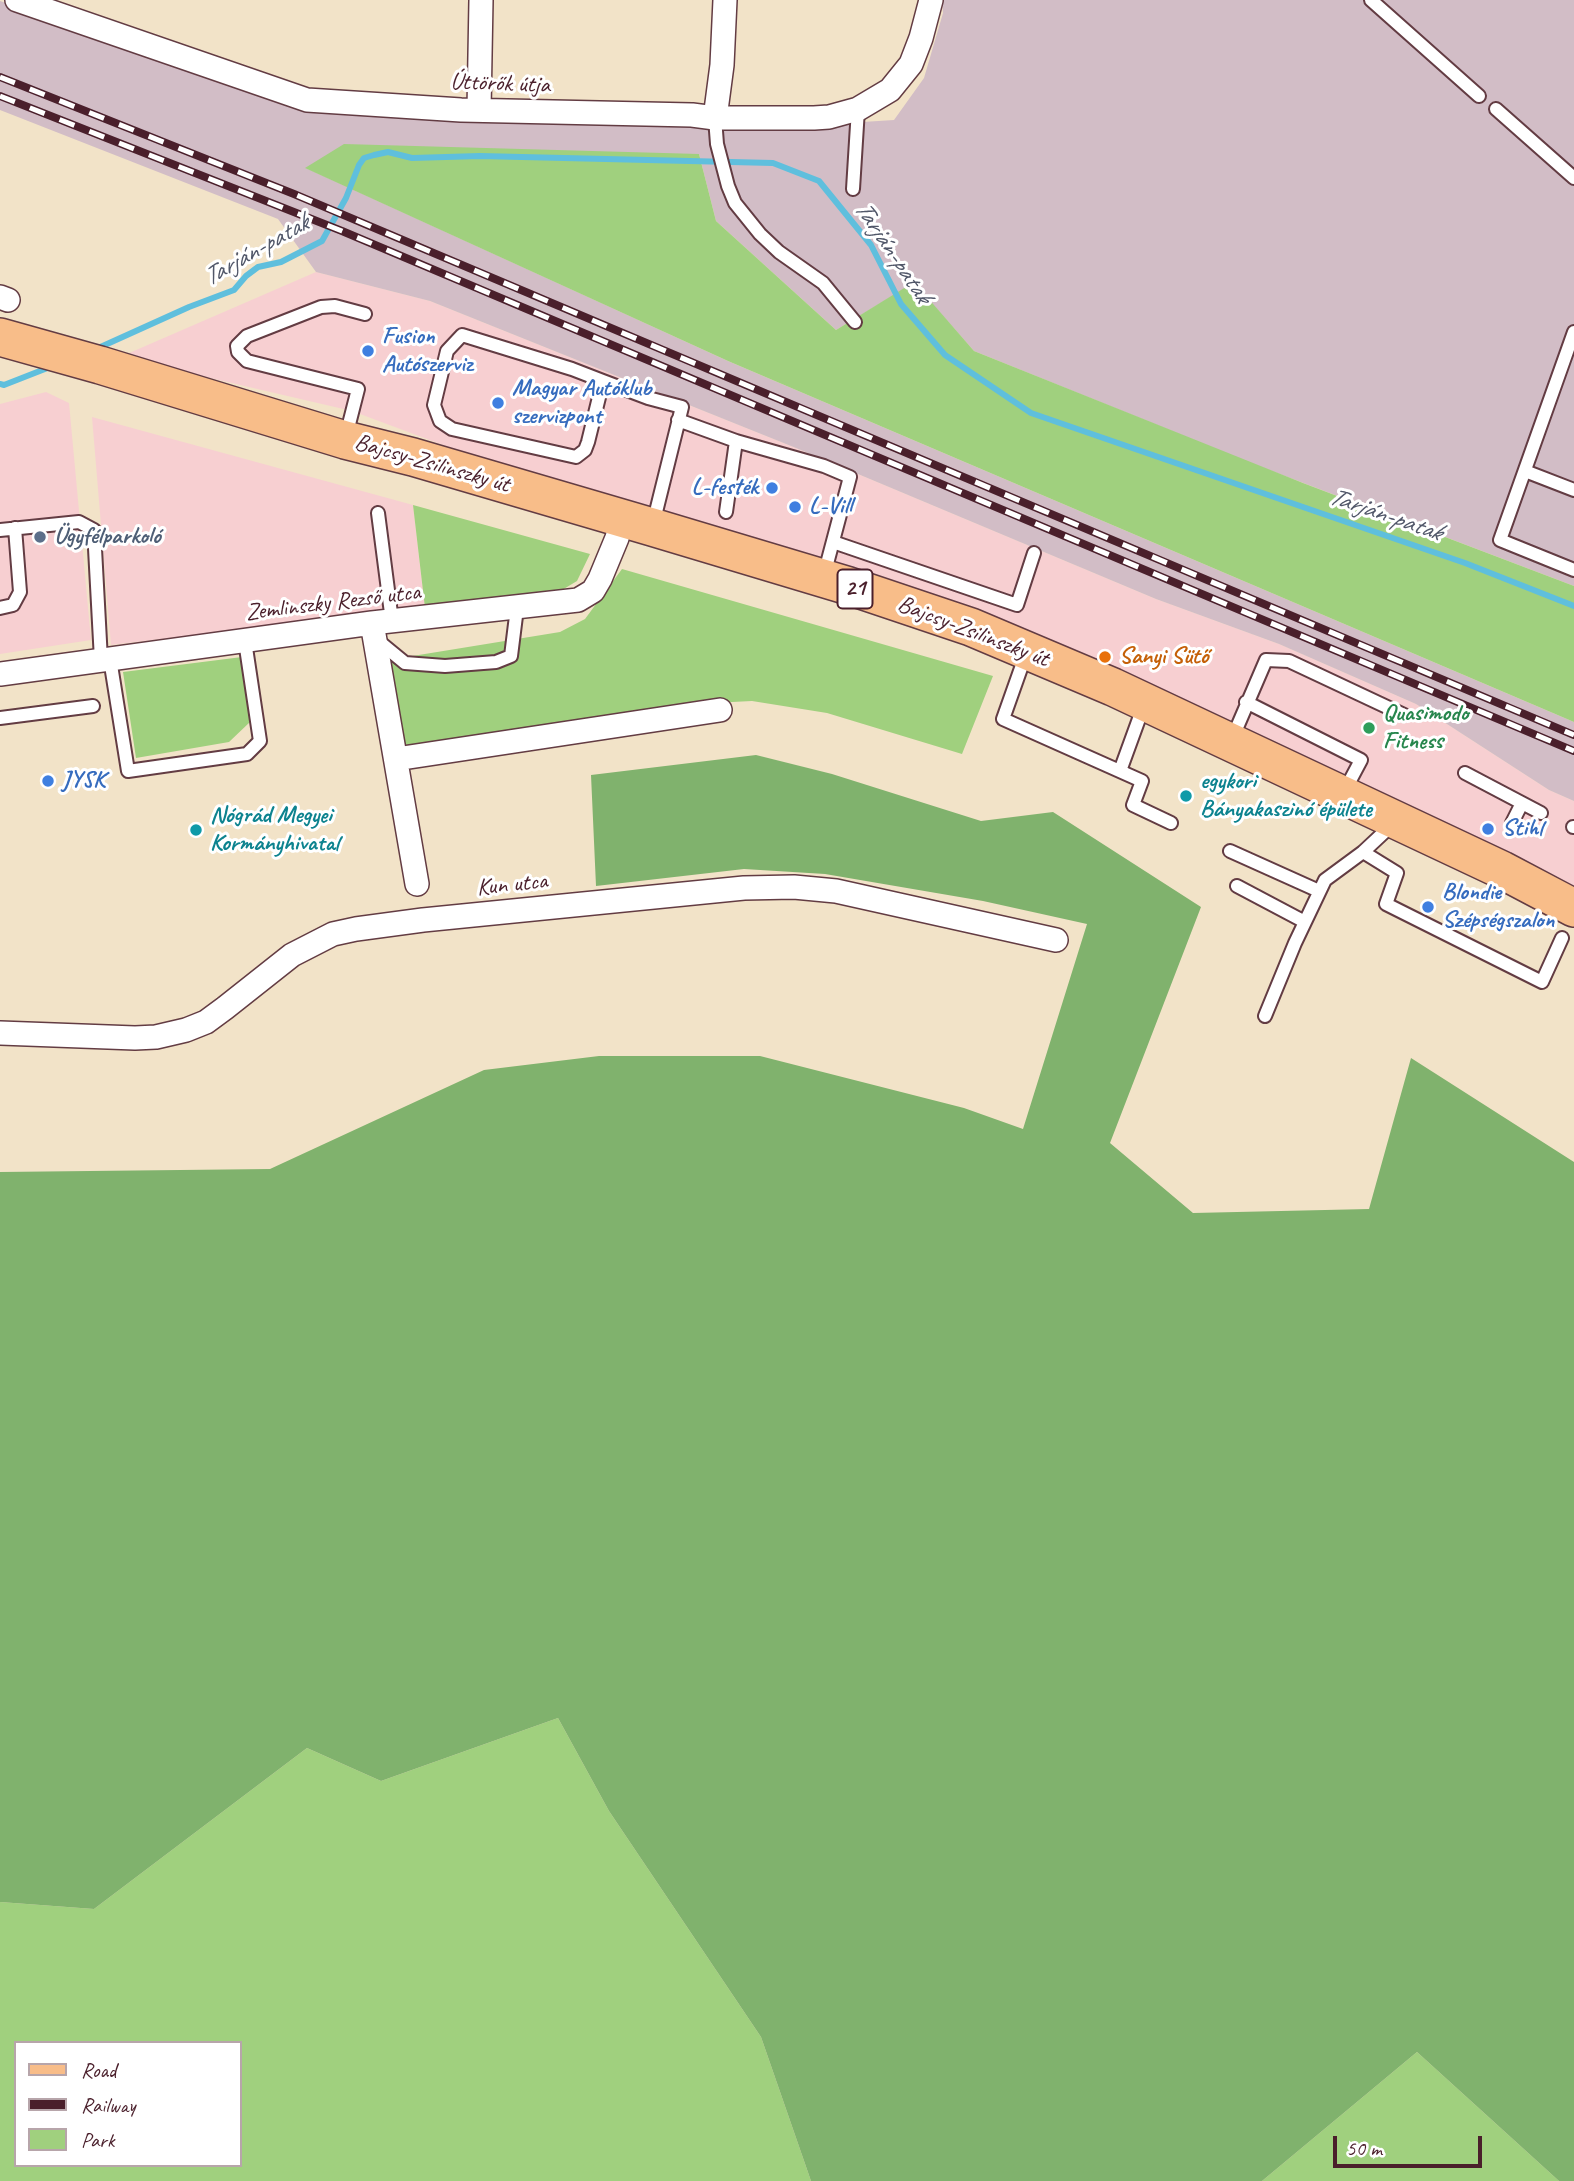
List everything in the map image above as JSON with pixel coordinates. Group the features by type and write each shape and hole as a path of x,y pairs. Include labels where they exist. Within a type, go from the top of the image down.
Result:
{"main road":[{"name":"Bajcsy-Zsilinszky út","path":"16,342 637,523 971,627 1144,703 1397,821 1494,861 1568,923"}],"street":[{"name":"Úttörők útja","path":"17,0 307,100 479,110 692,115 715,118 821,118 858,109 890,90 911,64 931,0"},
{"path":"479,110 481,0"},
{"path":"715,118 722,65 725,0"},
{"name":"Zemlinszky Rezső utca","path":"0,674 570,602 593,592 617,538 637,523"},
{"path":"380,627 396,759 417,884"},
{"path":"396,759 720,710"},
{"name":"Kun utca","path":"0,1033 135,1038 156,1037 186,1030 206,1022 303,948 332,934 356,929 744,888 794,887 836,891 1056,940"}],"lane":[{"path":"1371,0 1479,96"},
{"path":"1496,108 1574,178"},
{"path":"853,189 858,109"},
{"path":"715,118 717,144 735,203 752,226 779,252 823,283 856,322"},
{"path":"345,440 358,389 247,362 238,352 237,346 247,336 321,307 335,306 365,314"},
{"path":"1574,334 1500,540 1574,570"},
{"path":"603,381 588,442 585,450 576,457 452,429 440,421 434,405 447,351 462,335 603,381 648,398 681,407 637,523"},
{"path":"678,420 736,441 824,466 850,477 823,579"},
{"path":"726,512 736,441"},
{"path":"1525,471 1574,490"},
{"path":"378,513 380,627 405,663 445,666 496,662 511,656 517,608"},
{"path":"0,530 79,522 94,530 105,660 128,771 247,754 260,741 245,641"},
{"path":"0,608 13,605 20,592 15,528"},
{"path":"833,542 1017,604 1034,553"},
{"path":"1028,651 1003,719 1142,781 1133,805 1171,823"},
{"path":"1230,743 1266,660 1289,660 1404,715"},
{"path":"1246,702 1361,760 1343,795"},
{"path":"1120,771 1144,703"},
{"path":"0,718 93,706"},
{"path":"1465,773 1541,813"},
{"path":"1512,823 1522,803"},
{"path":"1265,1016 1325,880 1363,852 1397,821"},
{"path":"1230,851 1319,891"},
{"path":"1363,852 1397,873 1386,904 1542,982 1568,923"},
{"path":"1237,887 1305,922"}],"shaded area":[{"path":"942,0 1574,0 1574,586 1256,465 974,351 914,283 836,330 716,221 699,154 306,168 728,361 1574,722 1574,801 1549,790 1416,704 1279,644 1156,599 796,448 430,301 316,272 278,219 0,110 0,1 304,106 831,124 894,120 924,78 943,13"},
{"path":"316,272 430,301 796,448 1156,599 1279,644 1416,704 1549,790 1574,801 1574,889 1361,788 352,411 120,357"},
{"path":"46,392 69,403 91,640 0,654 0,404"},
{"path":"92,417 413,505 425,608 111,645"}],"green space":[{"path":"344,144 699,154 716,221 836,330 914,282 974,351 1303,483 1574,586 1574,722 728,361 305,168"},
{"path":"413,505 590,554 577,581 562,590 425,608"},
{"path":"622,569 993,676 962,754 827,713 752,701 712,703 403,752 388,660 560,632 585,619"},
{"path":"242,657 250,722 229,742 136,758 123,672"},
{"path":"756,755 832,774 981,821 1053,812 1201,907 1110,1143 1193,1213 1369,1209 1411,1058 1574,1162 1574,2181 1559,2181 1417,2052 1262,2181 811,2181 761,2037 609,1811 558,1718 381,1781 307,1748 94,1909 0,1902 0,1172 270,1169 484,1070 599,1056 760,1056 964,1108 1023,1129 1087,924 983,901 825,874 744,869 596,886 591,775"},
{"path":"558,1718 609,1811 761,2037 811,2181 0,2181 0,1902 94,1909 307,1748 381,1781"},
{"path":"1417,2052 1559,2181 1262,2181"}],"waterway":[{"name":"Tarján-patak","path":"96,349 234,290 258,267 281,262 322,241 346,198 359,165 364,158 374,155 388,152 412,158 480,156 773,163 819,181 871,245 901,304 945,355 1031,413 1465,563 1574,606"},
{"name":"Tarján-patak","path":"0,384 4,385 50,367"}],"railway":[{"path":"0,77 294,194 1574,735"},
{"path":"0,96 342,231 1574,751"}],"place":[{"name":"Fusion Autószerviz","path":"368,351"},
{"name":"Magyar Autóklub szervizpont","path":"498,403"},
{"name":"L-festék","path":"772,488"},
{"name":"L-Vill","path":"795,507"},
{"name":"Ügyfélparkoló","path":"40,537"},
{"name":"Sanyi Sütő","path":"1105,657"},
{"name":"Quasimodo Fitness","path":"1369,728"},
{"name":"JYSK","path":"48,781"},
{"name":"egykori Bányakaszinó épülete","path":"1186,796"},
{"name":"Stihl","path":"1488,829"},
{"name":"Nógrád Megyei Kormányhivatal","path":"196,830"},
{"name":"Blondie Szépségszalon","path":"1428,907"}]}
